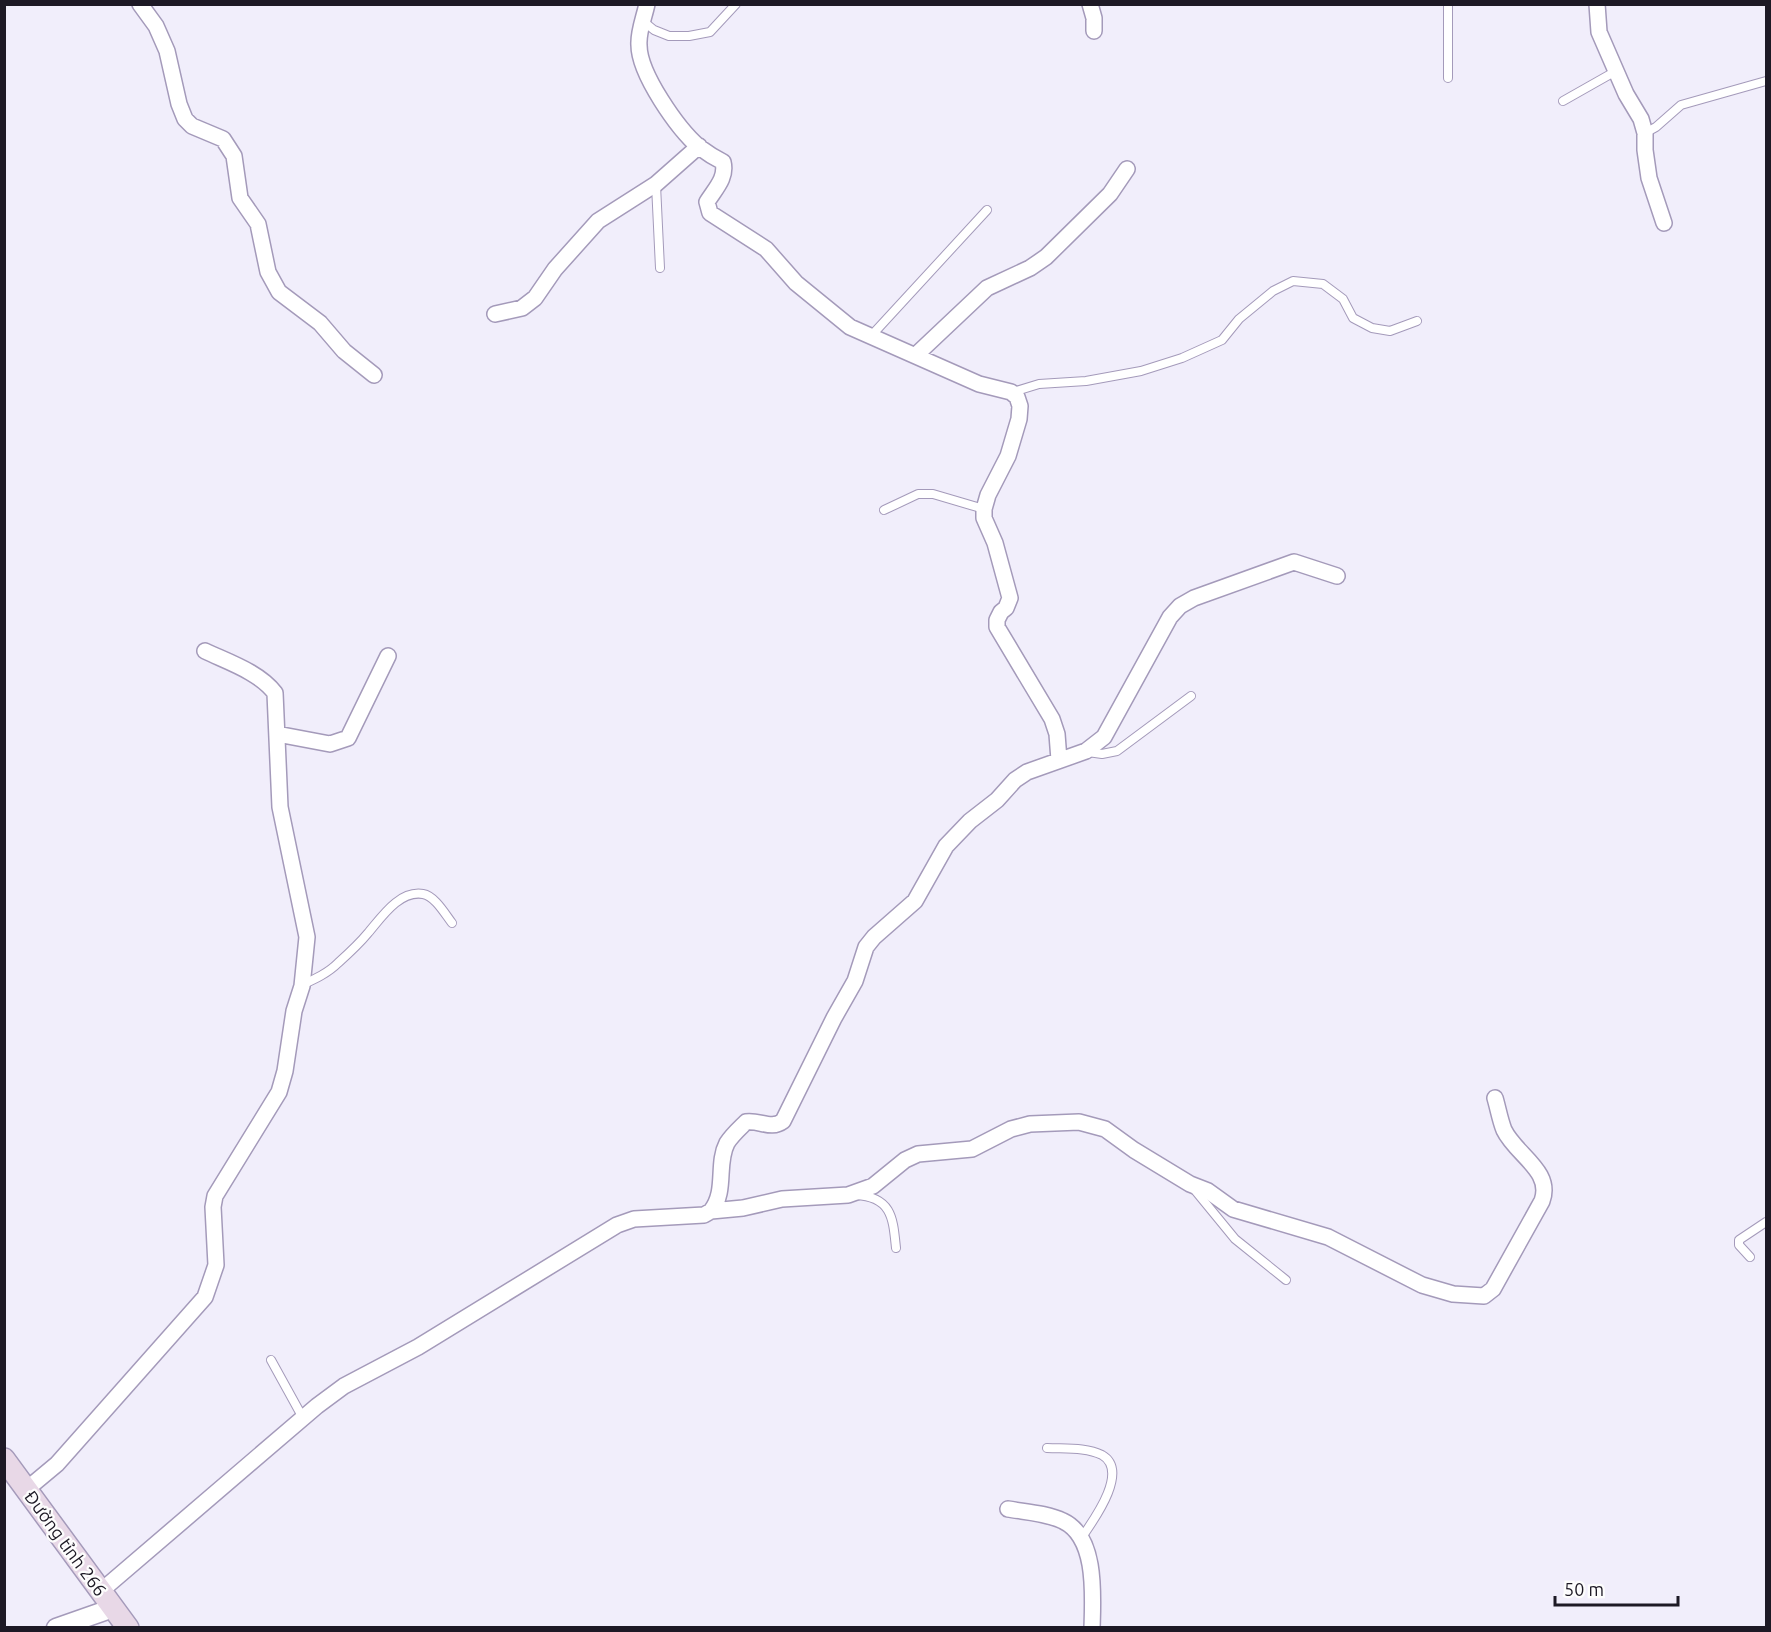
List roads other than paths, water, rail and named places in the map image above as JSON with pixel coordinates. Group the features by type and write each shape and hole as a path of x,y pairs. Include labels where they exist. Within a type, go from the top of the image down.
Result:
{"main road":[{"name":"Đường tỉnh 266","path":"4,1459 128,1628"}],"street":[{"path":"140,4 156,26 167,51 185,120 192,126 223,140 234,156 240,198 258,224 268,272 279,292 320,322 344,351 374,375"},
{"path":"646,4 638,47 646,74 684,131 699,146 723,162 725,170 723,178 707,202 710,213 766,249 782,269 850,327 978,384 1011,392 1017,397 1020,406 1019,419 1008,456 988,495 984,518 995,543 1010,598 997,620 997,627 1052,718 1057,734 1059,760"},
{"path":"1090,4 1094,18 1094,31"},
{"path":"1597,4 1599,32 1626,94 1641,118 1645,134 1649,178 1664,224"},
{"path":"495,314 522,308 535,298 555,269 598,221 656,184 699,146"},
{"path":"916,356 987,288 1030,268 1046,256 1110,194 1127,169"},
{"path":"56,1628 107,1600 303,1418 344,1386 418,1347 617,1225 634,1219 704,1215 711,1211 717,1204 722,1187 724,1154 728,1142 746,1122 756,1121 777,1126 783,1121 855,981 866,947 874,937 915,901 946,846 970,821 998,800 1015,780 1027,771 1086,752 1104,737 1170,617 1180,606 1194,598 1294,562 1337,576"},
{"path":"27,1489 57,1464 205,1297 216,1265 213,1207 215,1196 279,1092 285,1071 294,1011 302,986 307,957 308,937 280,807 275,693 269,685 205,651"},
{"path":"277,734 330,744 348,738 388,656"},
{"path":"711,1211 743,1208 782,1199 848,1195 873,1186 905,1160 918,1154 972,1149 1011,1129 1030,1124 1078,1122 1105,1129 1134,1150 1242,1213 1328,1237 1422,1286 1453,1294 1484,1296 1493,1289 1542,1202 1545,1191 1541,1177 1505,1131 1495,1098"},
{"path":"1008,1509 1061,1520 1075,1528 1082,1537 1091,1579 1092,1628"}],"lane":[{"path":"643,21 654,30 669,36 689,36 711,32 736,4"},
{"path":"1448,4 1448,78"},
{"path":"1563,101 1616,70"},
{"path":"1645,134 1681,105 1767,81"},
{"path":"656,184 660,268"},
{"path":"872,336 987,210"},
{"path":"1011,392 1039,384 1086,381 1141,370 1182,358 1222,340 1239,318 1273,291 1293,281 1323,284 1343,299 1353,318 1372,328 1390,331 1417,321"},
{"path":"884,510 918,494 933,494 984,509"},
{"path":"1086,752 1102,754 1117,751 1191,696"},
{"path":"302,986 336,965 386,911 398,901 412,895 423,894 432,899 452,923"},
{"path":"1190,1184 1235,1239 1286,1280"},
{"path":"848,1195 862,1195 877,1200 886,1207 893,1217 896,1248"},
{"path":"1750,1257 1739,1245 1739,1240 1767,1222"},
{"path":"271,1360 303,1418"},
{"path":"1047,1448 1081,1449 1095,1452 1105,1457 1111,1469 1111,1485 1107,1498 1082,1537"}]}
